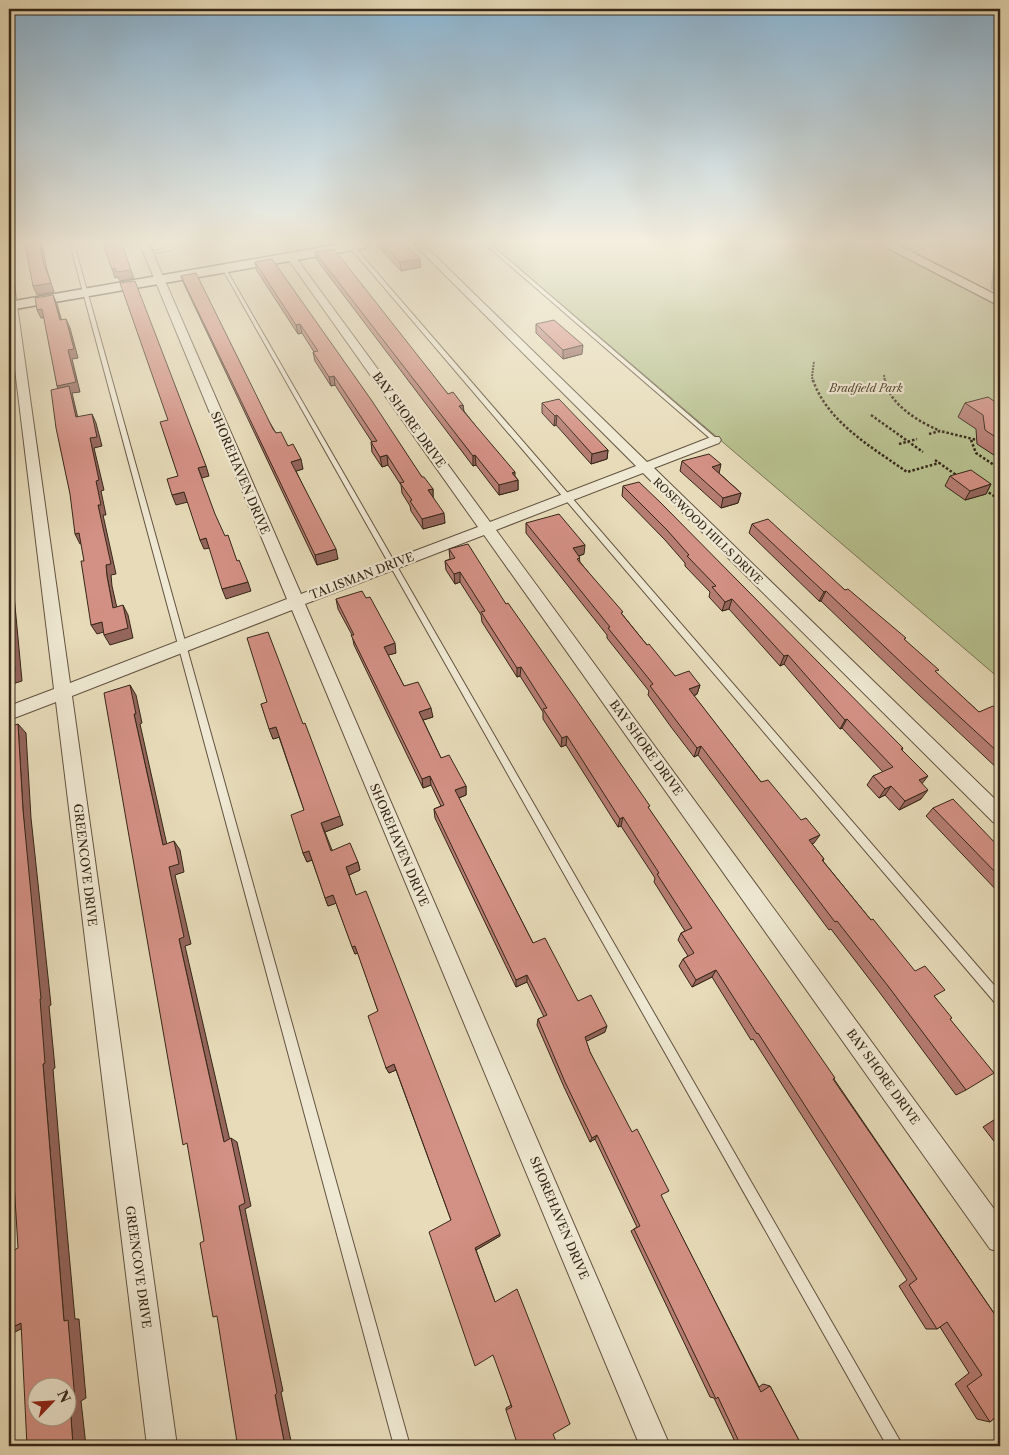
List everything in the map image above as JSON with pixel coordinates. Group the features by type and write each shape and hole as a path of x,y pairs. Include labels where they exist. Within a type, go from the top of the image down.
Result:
{"street":[{"name":"GREENCOVE DRIVE","path":"11,312 63,692 162,1446"},
{"name":"SHOREHAVEN DRIVE","path":"172,312 655,1446"},
{"name":"BAY SHORE DRIVE","path":"331,312 1000,1239"},
{"name":"ROSEWOOD HILLS DRIVE","path":"487,312 1000,816"},
{"name":"TALISMAN DRIVE","path":"9,713 715,440"}],"lane":[{"path":"90,312 402,1446"},
{"path":"248,312 895,1446"},
{"path":"407,312 1000,1000"},
{"path":"566,312 715,440"}],"path":[{"path":"814,361 811,375 820,396 829,410 850,430 907,472 939,463"},
{"path":"884,375 886,386 901,406 926,425 970,440 977,440"},
{"path":"871,415 923,452"},
{"path":"929,434 940,431"},
{"path":"899,444 917,439"},
{"path":"970,440 976,454 1000,469"},
{"path":"935,460 961,478"},
{"path":"980,487 994,496 1000,494"}],"green space":[{"name":"Bradfield Park","path":"570,312 1000,312 1000,679"}],"building":[{"path":"43,312 58,312 60,320 66,319 74,349 68,350 76,382 57,386"},
{"path":"130,312 147,312 206,466 198,468 215,514 225,536 228,535 237,561 239,560 248,582 222,589 206,538 200,540 184,492 172,495 167,479 178,476 160,422 168,420"},
{"path":"198,312 215,312 273,429 276,433 281,432 288,446 293,444 301,459 291,462 336,549 315,555"},
{"path":"287,312 309,312 372,401 422,477 433,489 428,490 444,513 422,519 400,483 404,482 387,455 380,457 371,442 377,441 334,376 329,377 313,352 318,351 300,324 296,325"},
{"path":"361,312 383,312 448,394 453,392 463,405 459,406 515,472 512,473 518,480 499,485 475,455 473,456"},
{"path":"554,320 583,345 563,350 536,324"},
{"path":"69,386 76,417 92,414 97,437 90,438 99,480 96,481 101,505 98,505 111,564 106,565 107,576 113,608 123,605 128,628 104,635 102,622 91,625 81,561 84,561 79,533 75,534 70,494 56,428 51,390"},
{"path":"988,397 1000,405 1000,440 985,430 983,415 965,403"},
{"path":"559,399 608,450 592,454 557,415 555,416 542,403"},
{"path":"709,454 721,464 712,467 741,493 723,498 682,461"},
{"path":"971,470 991,484 970,491 950,476"},
{"path":"639,482 903,748 901,749 928,776 919,780 928,790 905,801 891,786 885,789 873,776 893,767 847,719 845,720 788,655 784,656 732,599 725,602 712,587 716,586 687,556 689,555 623,486"},
{"path":"559,514 585,545 573,548 580,558 577,559 623,612 621,613 647,645 649,644 675,676 689,671 700,685 689,689 761,782 768,780 801,820 806,818 820,835 809,840 824,859 822,860 915,971 925,966 945,990 934,996 952,1018 950,1019 994,1073 966,1090 888,986 837,921 835,922 701,746 697,748 650,686 653,684 608,628 610,627 526,523"},
{"path":"768,519 845,590 848,589 906,638 904,639 939,670 935,671 979,712 993,706 1000,712 1000,754 752,524"},
{"path":"468,544 506,604 508,603 650,806 648,807 1000,1322 1000,1413 990,1422 967,1386 982,1375 947,1322 937,1329 909,1285 917,1279 716,970 696,980 683,959 694,953 681,933 692,928 623,817 620,819 567,736 562,738 543,709 547,708 521,667 517,668 481,612 485,611 460,572 454,574 445,561 455,558 449,549"},
{"path":"362,591 366,598 370,597 395,643 384,647 404,686 418,682 431,708 419,712 441,758 449,755 466,786 455,790 533,943 545,938 578,1001 591,995 607,1026 585,1037 590,1052 632,1132 637,1129 669,1191 661,1195 761,1392 770,1386 802,1446 741,1446 718,1397 716,1399 634,1229 640,1226 597,1135 592,1138 565,1082 538,1019 547,1015 527,975 516,980 434,809 444,805 430,776 422,779 351,635 354,635 336,599"},
{"path":"9,599 15,671 9,673"},
{"path":"268,632 340,816 321,823 331,851 350,843 358,862 346,867 356,895 366,891 500,1234 475,1248 495,1302 517,1289 570,1424 553,1434 558,1446 518,1446 506,1410 512,1407 493,1355 475,1366 429,1232 451,1220 394,1064 386,1068 368,1016 378,1011 355,946 352,947 333,895 325,898 309,851 303,853 291,815 304,810 276,727 269,729 261,704 267,702 247,638"},
{"path":"130,685 136,714 134,714 163,845 174,841 179,864 169,867 184,937 179,939 224,1142 231,1138 245,1203 239,1206 277,1393 275,1395 285,1446 236,1446 237,1442 217,1316 213,1317 200,1243 204,1241 187,1143 183,1145 104,693"},
{"path":"18,724 23,810 41,999 45,1063 43,1064 64,1321 68,1320 73,1378 28,1378 28,1428 72,1428 73,1446 27,1446 21,1323 9,1329 9,1253 18,1248 12,1148 9,1150 9,727"},
{"path":"953,799 1000,848 1000,877 933,808"},
{"path":"1000,1118 1000,1131 994,1123"}]}
